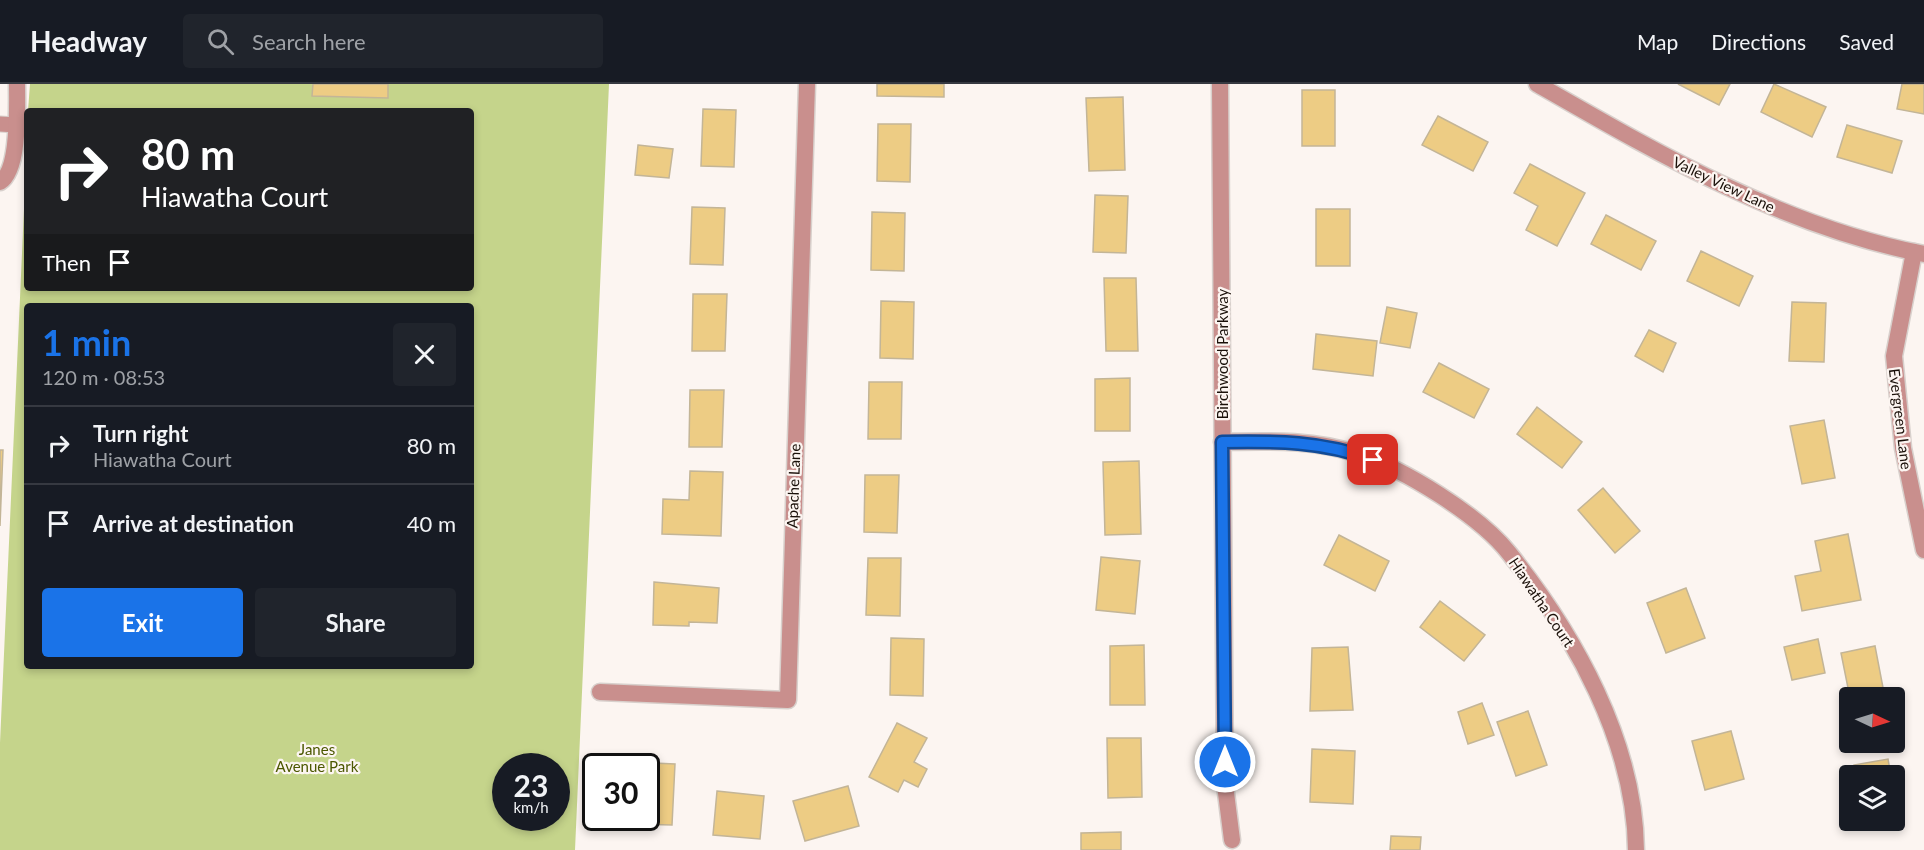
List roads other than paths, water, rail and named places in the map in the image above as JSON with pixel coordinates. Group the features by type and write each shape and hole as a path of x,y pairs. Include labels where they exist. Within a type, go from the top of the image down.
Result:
{"street":[{"path":"0,182 4,180 11,162 8,125 17,84"},
{"name":"Apache Lane","path":"600,692 788,700 807,84"},
{"name":"Birchwood Parkway","path":"1220,84 1225,785 1232,840"},
{"name":"Valley View Lane","path":"1537,84 1676,163 1750,198 1810,222 1919,253"},
{"name":"Evergreen Lane","path":"1919,253 1894,356 1903,448 1924,550"},
{"name":"Hiawatha Court","path":"1222,442 1307,443 1357,453 1389,466 1443,499 1508,552 1579,658 1603,705 1628,780 1636,850"}],"park label":[{"name":"Janes Avenue Park","path":"317,758"}]}
